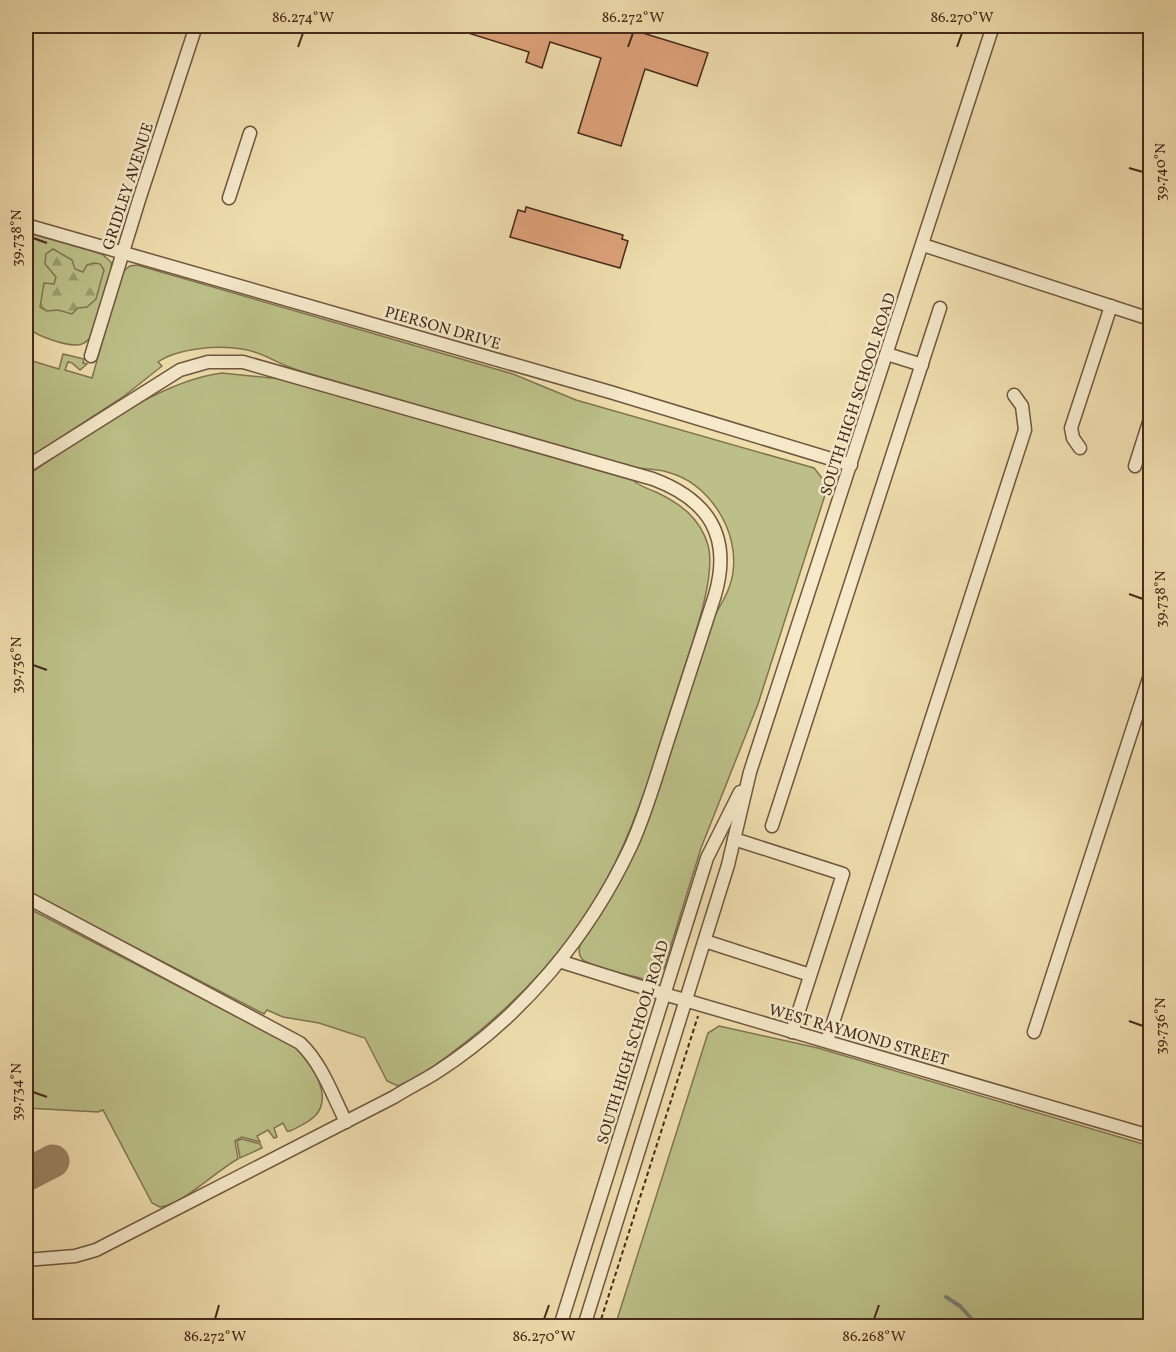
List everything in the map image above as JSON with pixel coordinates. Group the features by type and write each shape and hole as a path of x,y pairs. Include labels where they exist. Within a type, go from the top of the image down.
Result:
{"street":[{"name":"GRIDLEY AVENUE","path":"91,356 196,26"},
{"name":"SOUTH HIGH SCHOOL ROAD","path":"584,1326 705,941 750,772 993,26"},
{"path":"229,198 250,133"},
{"name":"PIERSON DRIVE","path":"26,225 599,389 851,465"},
{"path":"923,245 1150,319"},
{"path":"1080,448 1073,438 1071,428 1111,306"},
{"path":"772,826 940,308"},
{"path":"887,354 922,365"},
{"path":"26,468 169,376 199,364 234,361 269,368 652,479 694,500 710,522 719,544 721,563 715,595 639,826 615,878 584,928 559,961 512,1011 468,1049 438,1071 346,1122 96,1250 75,1256 26,1260"},
{"path":"827,1041 1025,430 1022,406 1014,395"},
{"path":"1135,466 1150,419"},
{"path":"1035,1032 1150,675"},
{"name":"SOUTH HIGH SCHOOL ROAD","path":"560,1326 707,858 750,772"},
{"path":"734,839 843,874 792,1032"},
{"path":"26,897 300,1042 314,1060 346,1122"},
{"path":"705,941 810,975"},
{"name":"WEST RAYMOND STREET","path":"559,961 792,1032 1150,1136"}],"path":[{"path":"599,1326 702,1005"}],"green space":[{"path":"26,232 102,254 111,262 112,271 92,336 83,344 70,345 58,342 37,334 29,328"},
{"path":"53,249 72,260 75,269 83,272 87,265 94,263 100,264 104,270 96,299 87,307 78,308 72,314 58,310 47,311 40,307 44,283 54,284 56,277 45,264 46,254"},
{"path":"137,265 513,374 576,400 814,468 822,478 826,492 758,704 701,848 664,968 657,975 644,979 602,968 582,959 579,949 617,887 645,829 715,615 730,584 734,556 726,525 718,510 696,486 667,472 635,468 315,375 249,350 233,348 199,349 166,357 158,362 162,366 123,397 26,460 26,359 59,369 63,354 84,359 83,363 87,364 80,370 68,362 65,370 92,378 122,272 130,266"},
{"path":"222,373 282,379 632,480 681,507 700,527 708,545 709,575 696,630 644,794 626,839 603,886 589,910 556,954 518,996 449,1055 398,1086 387,1081 365,1038 319,1023 283,1017 267,1010 264,1014 26,891 26,476 120,414 146,400 197,378"},
{"path":"26,907 297,1048 314,1071 321,1090 320,1108 315,1116 290,1131 287,1131 283,1123 274,1128 277,1137 274,1138 268,1130 257,1136 260,1142 242,1137 235,1141 238,1159 179,1200 160,1207 152,1203 103,1110 98,1112 26,1108"},
{"path":"719,1026 818,1048 1150,1146 1150,1326 615,1326 708,1033"},
{"path":"242,1139 260,1144 262,1148 240,1158 237,1141"}],"building":[{"path":"452,26 620,26 708,53 697,86 645,69 621,146 578,133 601,58 550,42 542,68 526,62 529,52 452,28"},
{"path":"526,207 623,235 622,239 628,241 620,268 510,237 518,210 525,212"}],"waterway":[{"path":"946,1297 960,1306 978,1326"}],"taxiway":[{"path":"26,1175 53,1161"}]}
